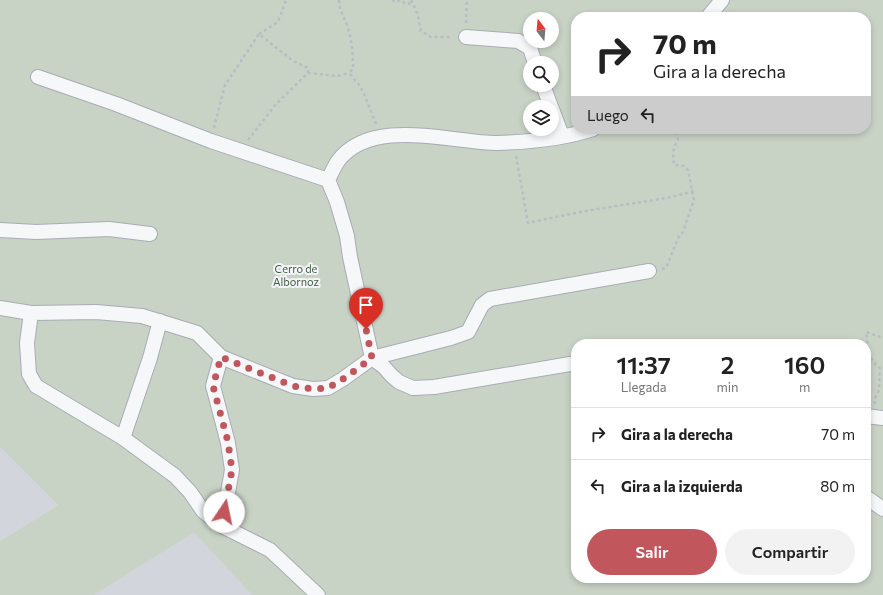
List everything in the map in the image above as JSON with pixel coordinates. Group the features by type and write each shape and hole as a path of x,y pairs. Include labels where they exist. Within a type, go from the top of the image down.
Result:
{"street":[{"path":"712,12 722,0"},
{"path":"466,36 518,41 530,48 533,56"},
{"path":"38,77 116,104 240,151 328,180"},
{"path":"559,128 562,136"},
{"path":"571,134 537,140 497,143 418,135 396,135 369,140 354,147 338,161 328,180 339,208 347,236 350,257 372,358 384,367 399,382 413,388 434,387 571,364"},
{"path":"0,230 36,232 109,229 150,234"},
{"path":"0,308 31,314 96,312 142,316 197,333 221,357 293,386 313,389 328,388 372,358 451,338 468,332 482,305 490,299 649,271"},
{"path":"31,314 27,343 29,374 36,386 123,438 176,476 190,492 203,511 222,526 270,550 318,595"},
{"path":"123,438 150,358 160,321"},
{"path":"221,357 213,386 228,442 232,470 222,526"},
{"path":"871,501 883,509"}],"path":[{"path":"211,140 225,85 259,34 278,22 286,0"},
{"path":"240,151 256,128 276,104 308,73 337,76 349,73 353,69 352,48 348,28 340,6 340,0"},
{"path":"392,0 396,2 400,0 406,4 412,1 419,18 421,31 431,37 466,36 467,0"},
{"path":"259,34 293,61 308,68 308,73"},
{"path":"349,73 360,86 382,138"},
{"path":"649,271 666,268 679,236 683,232 694,200 688,170 684,166 674,165 673,154 674,146 678,140 677,134"},
{"path":"514,141 528,222 580,211 640,203 658,198 673,198 692,191"},
{"path":"867,339 866,332 883,338"},
{"path":"871,358 880,368 879,390 874,400 875,414"}],"shaded area":[{"path":"0,447 58,505 0,541"},
{"path":"194,531 252,595 94,595"}],"green space":[{"name":"Cerro de Albornoz","path":"0,0 883,0 883,595 252,595 194,532 94,595 0,595 0,541 58,505 0,447"}],"route":[{"path":"224,512 232,470 228,442 213,386 221,357 293,386 313,389 328,388 372,358 366,329"}]}
